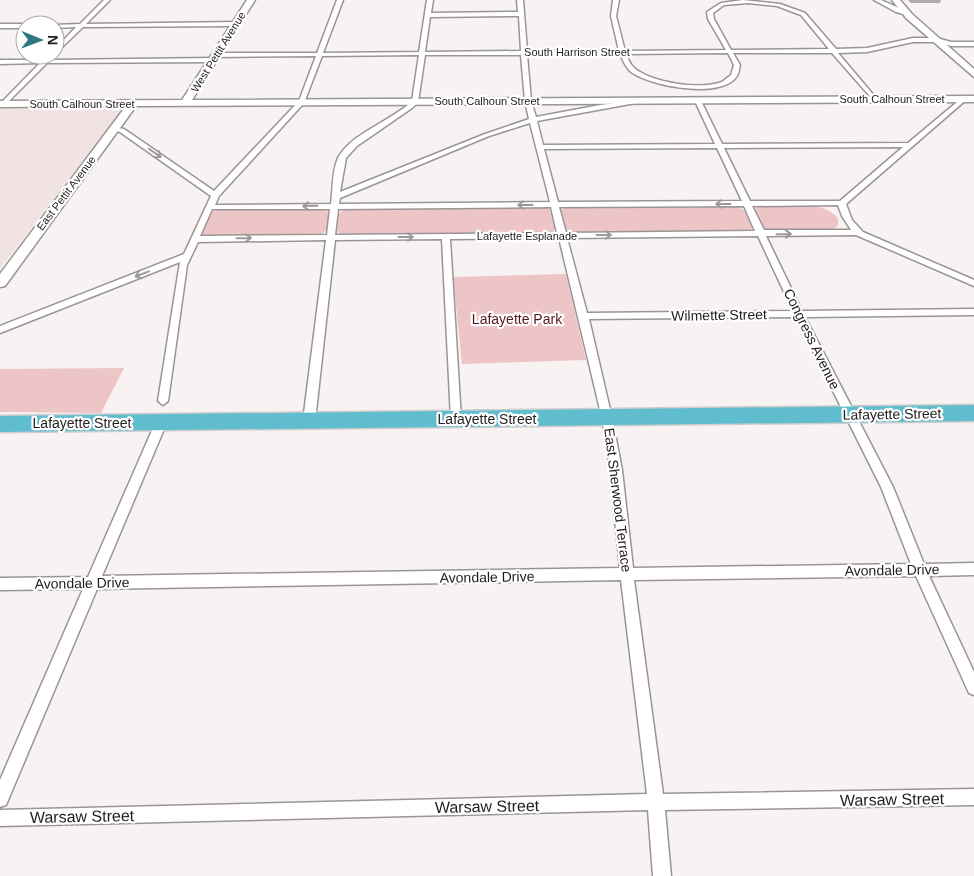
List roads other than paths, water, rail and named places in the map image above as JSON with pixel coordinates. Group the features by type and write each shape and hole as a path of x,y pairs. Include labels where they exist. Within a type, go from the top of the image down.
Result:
{"highway":[{"name":"Lafayette Street","path":"0,424 974,413"}],"street":[{"path":"65,42 108,0"},
{"name":"West Pettit Avenue","path":"185,103 251,0"},
{"path":"163,401 183,265 215,195 302,102 340,0"},
{"path":"309,421 339,170 346,151 415,102 430,0"},
{"name":"East Sherwood Terrace","path":"520,0 528,101 583,316 607,418 616,470 627,575 656,802 662,876"},
{"path":"616,0 612,14 629,66 639,75 662,83 683,87 701,87 720,83 734,76 737,65 711,19 710,12 723,4 747,1 778,5 803,14 874,99"},
{"path":"877,0 898,11 907,13"},
{"path":"896,0 907,13 974,74"},
{"path":"428,15 521,14"},
{"path":"65,26 236,24"},
{"path":"0,26 15,26"},
{"name":"South Harrison Street","path":"938,40 939,36 949,36"},
{"name":"South Harrison Street","path":"65,61 319,54 835,51 866,50 906,41 938,40 948,44 974,44"},
{"name":"South Harrison Street","path":"0,62 15,62"},
{"path":"1,104 42,65"},
{"path":"683,87 687,96 698,101 704,96 701,87"},
{"path":"210,207 842,203 907,145 964,99 974,110"},
{"name":"South Calhoun Street","path":"1,104 528,101 599,104 643,101 974,99"},
{"name":"Congress Avenue","path":"698,101 800,314 887,487 920,570 974,688"},
{"name":"East Pettit Avenue","path":"0,283 133,104"},
{"path":"337,196 487,135 533,120 599,104"},
{"path":"114,129 122,130 215,195"},
{"path":"540,147 907,145"},
{"path":"842,203 846,218 858,232 974,283"},
{"name":"Lafayette Esplanade","path":"195,239 858,232"},
{"path":"446,236 456,419"},
{"path":"0,330 187,256"},
{"name":"Wilmette Street","path":"583,316 974,312"},
{"path":"0,799 161,422"},
{"name":"Avondale Drive","path":"0,584 974,569"},
{"name":"Warsaw Street","path":"0,818 656,802 974,798"}],"park label":[{"name":"Lafayette Park","path":"517,319"}]}
